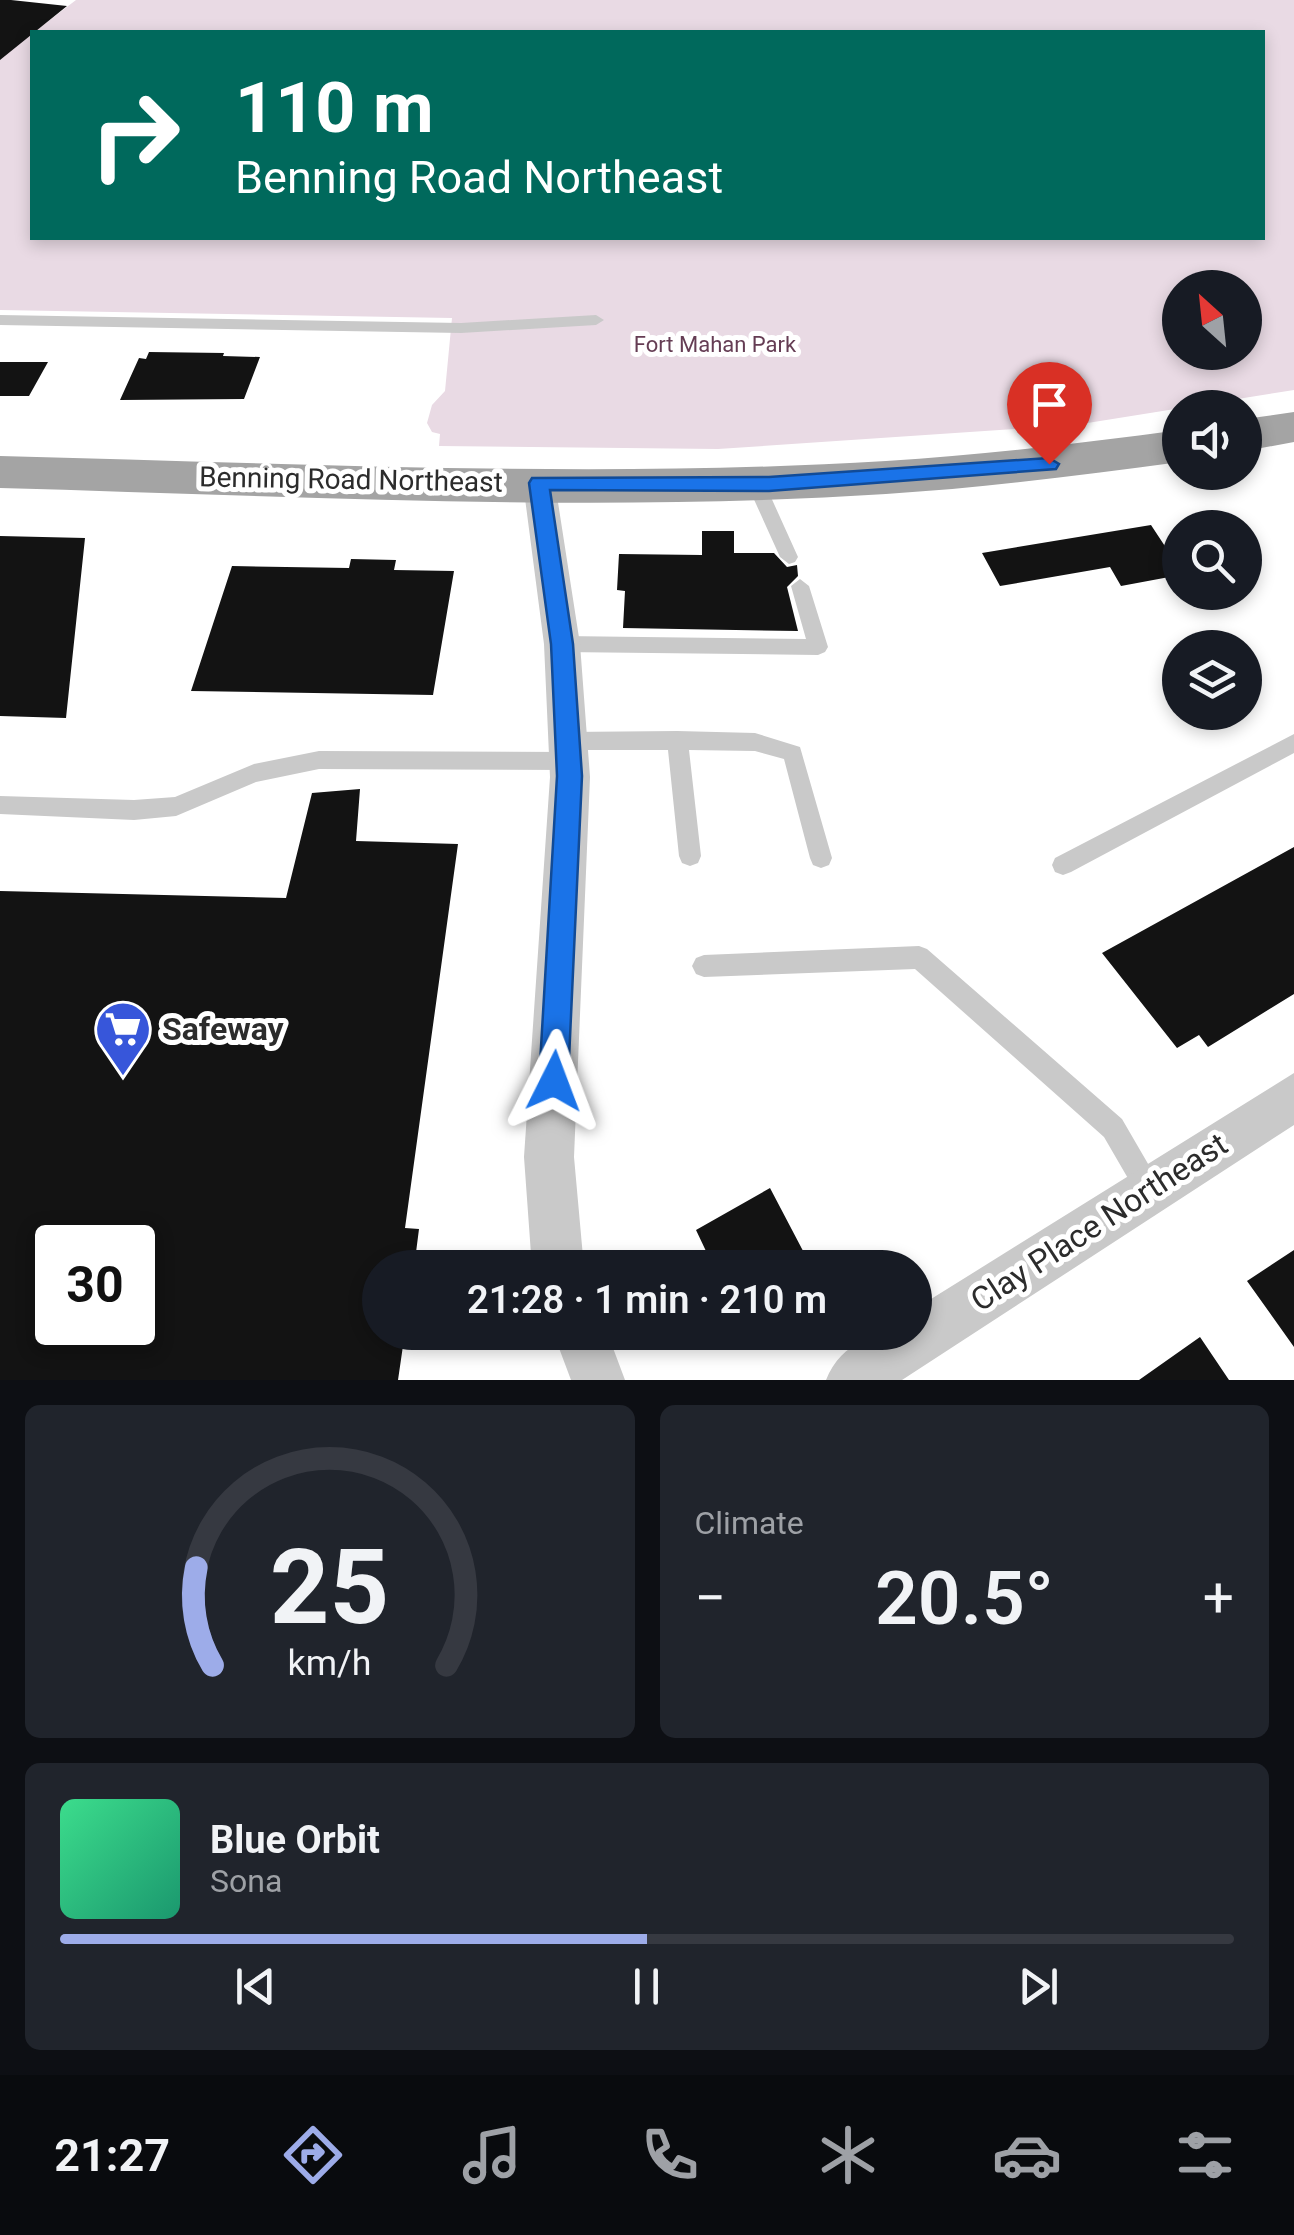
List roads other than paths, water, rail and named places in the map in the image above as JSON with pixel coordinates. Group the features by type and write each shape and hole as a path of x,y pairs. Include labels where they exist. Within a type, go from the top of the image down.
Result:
{"main road":[{"path":"1262,432 1294,427"},
{"name":"Benning Road Northeast","path":"0,472 756,484 982,471 1162,448"}],"street":[{"path":"539,483 562,644 568,751 550,1157 557,1250"},
{"name":"Clay Place Northeast","path":"853,1380 1294,1098"},
{"path":"587,1350 598,1380"}],"lane":[{"path":"0,320 461,328 596,320"},
{"path":"756,484 789,557"},
{"path":"562,644 818,647 800,586"},
{"path":"677,740 690,856"},
{"path":"0,804 134,810 176,806 254,773 319,760 568,751 677,740 755,742 793,753 821,858"},
{"path":"1063,865 1294,742"},
{"path":"704,966 919,957 1113,1128 1149,1190"}],"place":[{"name":"Safeway","path":"123,1078"}],"park label":[{"name":"Fort Mahan Park","path":"715,344"}]}
